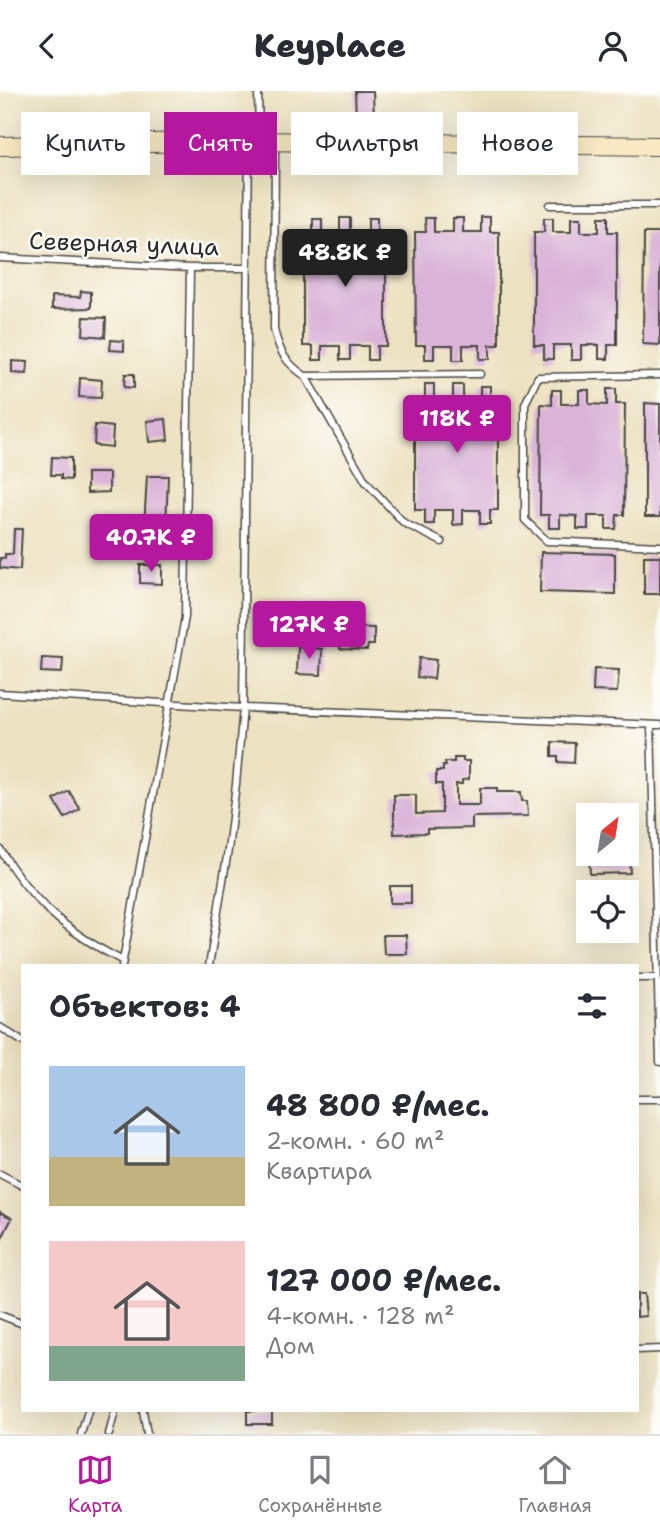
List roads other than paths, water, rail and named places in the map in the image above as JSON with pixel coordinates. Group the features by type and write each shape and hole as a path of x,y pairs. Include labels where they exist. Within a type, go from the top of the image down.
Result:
{"main road":[{"path":"277,141 660,146"},
{"path":"0,146 164,143"}],"lane":[{"path":"258,91 259,112"},
{"path":"209,964 228,850 243,708 247,268 257,175"},
{"path":"263,175 274,330 280,350 290,365 305,376 366,482 404,523 442,542"},
{"path":"550,205 660,205"},
{"name":"Северная улица","path":"0,258 190,268 247,268"},
{"path":"0,849 36,899 63,924 122,963 185,617 190,268"},
{"path":"305,376 480,374"},
{"path":"660,375 538,377 525,404 525,520 547,541 660,546"},
{"path":"0,693 243,708 660,725"},
{"path":"651,725 660,1062"},
{"path":"639,978 657,978"},
{"path":"0,1027 21,1041"},
{"path":"639,1099 660,1099"},
{"path":"0,1174 21,1185"},
{"path":"0,1315 21,1323"},
{"path":"639,1350 660,1349"},
{"path":"81,1434 88,1412"},
{"path":"109,1434 115,1412"},
{"path":"143,1412 147,1434"}]}
